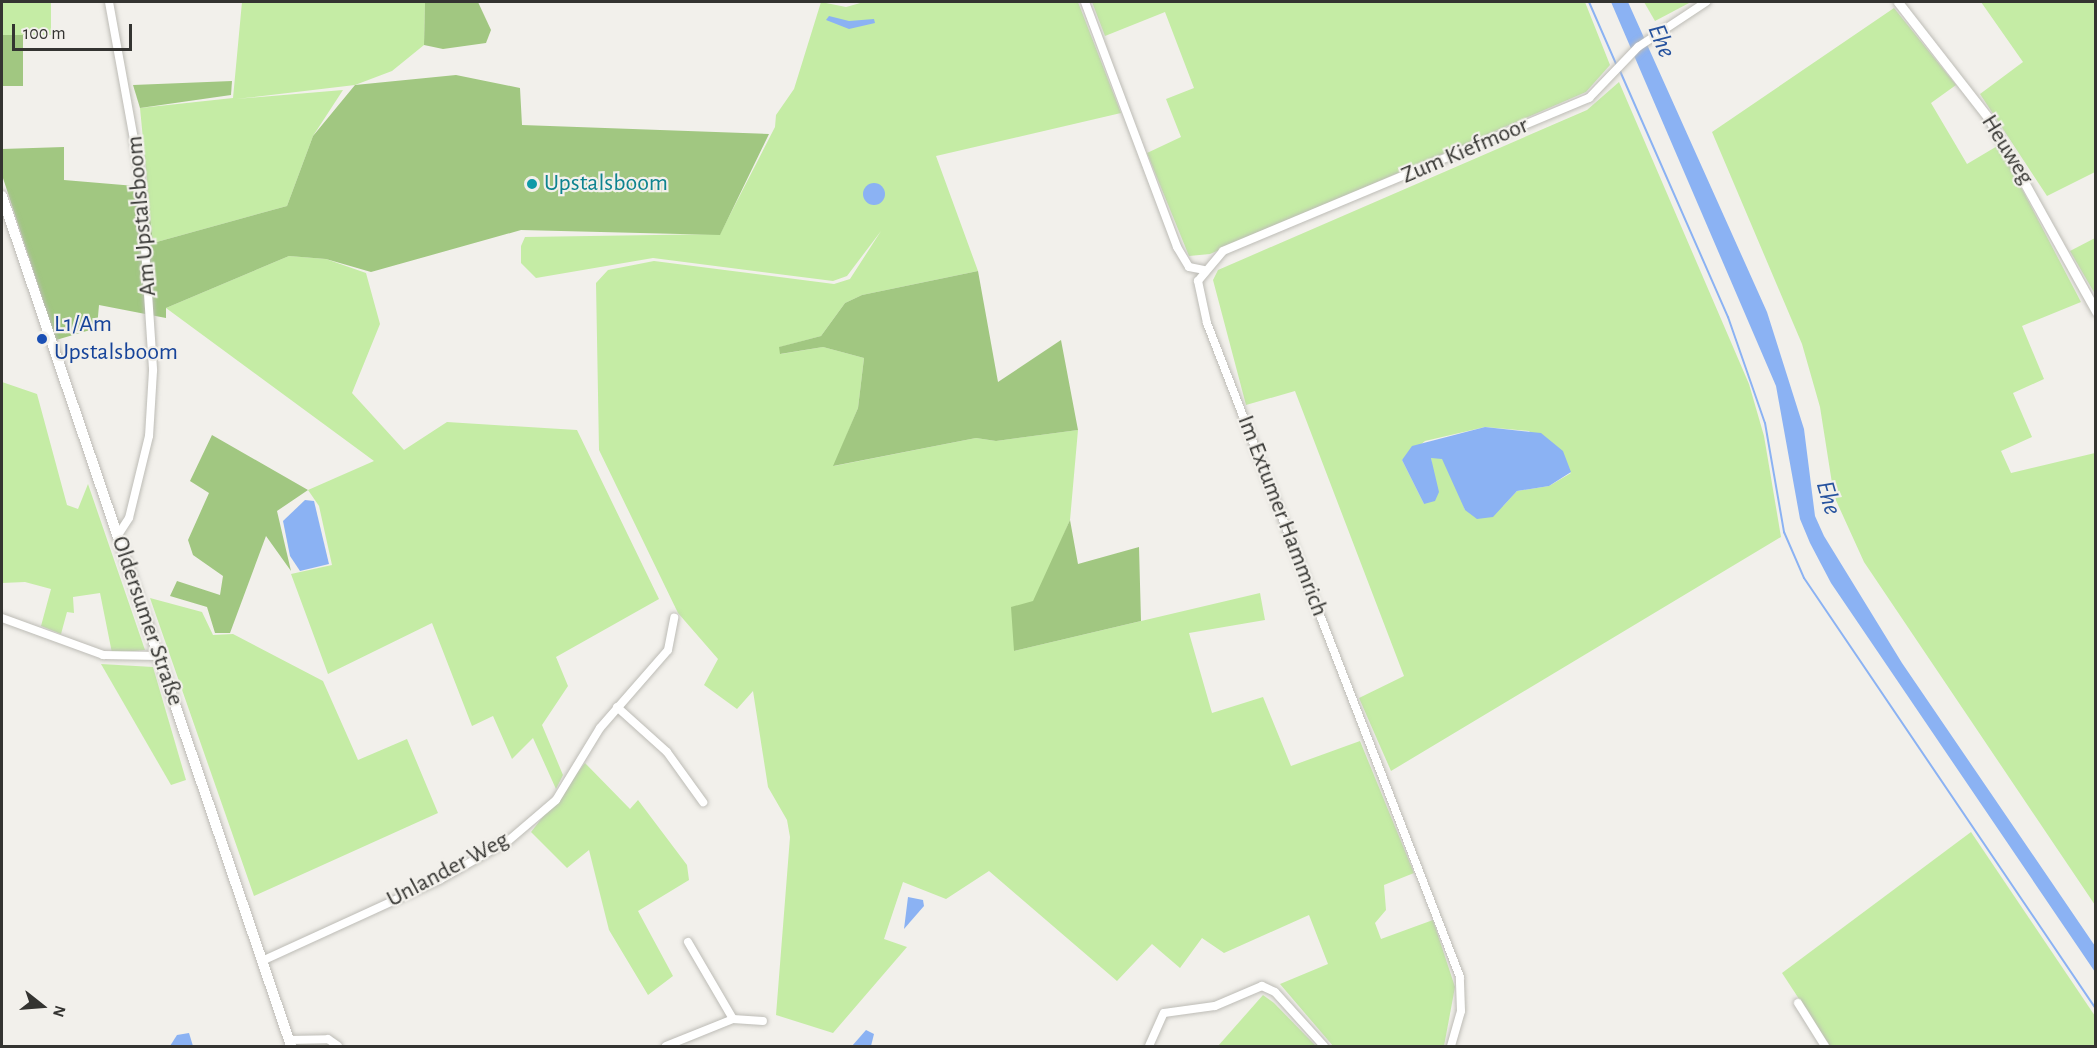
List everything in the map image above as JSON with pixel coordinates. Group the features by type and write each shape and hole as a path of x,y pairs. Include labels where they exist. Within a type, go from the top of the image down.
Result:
{"main road":[{"name":"Oldersumer Straße","path":"2,196 290,1043"}],"street":[{"name":"Am Upstalsboom","path":"109,2 140,173 153,371 149,436 129,518 118,535"},
{"path":"1085,2 1177,247 1189,267 1204,270"},
{"name":"Zum Kiefmoor","path":"1204,270 1223,251 1589,98 1609,76 1671,21 1706,2"},
{"name":"Heuweg","path":"1898,2 1989,119 2096,311"},
{"name":"Im Extumer Hammrich","path":"1204,270 1197,292 1208,323 1460,977 1461,1011 1451,1047"},
{"path":"2,618 103,655 159,656"},
{"name":"Unlander Weg","path":"262,961 439,880 507,842 556,800 617,707 668,650 674,618"},
{"path":"617,707 667,752 703,802"},
{"path":"688,942 733,1019"},
{"path":"1149,1047 1164,1013 1215,1006 1262,986 1275,992 1324,1047"},
{"path":"1798,1003 1825,1047"},
{"path":"666,1047 733,1019 763,1021"},
{"path":"290,1043 328,1039 338,1047"}],"green space":[{"path":"2,2 51,2 51,35 2,35"},
{"path":"242,2 425,2 424,45 392,71 355,85 236,99 343,90 313,136 287,206 153,243 140,108 233,98"},
{"path":"425,2 478,2 491,30 486,43 443,49 424,45"},
{"path":"821,2 846,7 864,2 1078,2 1121,113 936,156 978,271 862,295 845,303 821,336 780,347 781,354 823,347 864,358 858,408 834,466 976,438 996,441 1078,430 1070,520 1014,651 1260,593 1265,620 1189,633 1212,713 1263,697 1291,766 1360,741 1414,873 1384,885 1386,910 1375,923 1381,939 1433,920 1455,987 1444,1046 1333,1046 1280,984 1328,964 1309,915 1224,953 1202,938 1180,968 1152,944 1117,981 989,871 946,899 903,882 884,939 907,947 833,1033 776,1015 790,837 787,820 768,787 753,691 737,709 704,685 718,659 678,613 599,450 596,283 608,270 654,261 834,284 850,279 881,231 847,276 833,281 653,258 536,278 521,263 521,246 525,237 720,234 775,127 776,115 794,89"},
{"path":"1092,2 1585,2 1610,65 1586,92 1210,254 1189,256 1147,153 1181,137 1166,99 1194,88 1165,12 1105,36"},
{"path":"1644,2 1691,2 1655,21"},
{"path":"1981,2 2095,2 2095,172 2047,196 1980,94 2023,62"},
{"path":"1894,8 1956,85 1931,103 1967,164 1999,145 2081,302 2022,326 2044,379 2013,393 2032,437 2001,451 2011,473 2095,453 2095,905 1864,562 1834,496 1820,407 1802,344 1712,132"},
{"path":"2,35 23,35 23,86 2,86"},
{"path":"456,75 520,88 522,125 769,134 720,235 521,230 371,272 326,259 289,256 166,308 166,318 99,305 97,328 56,340 2,175 2,149 64,147 64,180 147,187 153,243 287,206 313,136 355,85"},
{"path":"232,81 231,95 140,108 133,85"},
{"path":"1619,82 1749,384 1764,436 1781,537 1391,771 1359,698 1404,676 1295,391 1246,405 1213,280 1218,270 1587,110","holes":["1485,427 1529,431 1571,473 1549,486 1517,491 1503,506 1465,510 1454,478 1442,458 1431,458 1433,476 1424,504 1402,460 1425,441"]},
{"path":"2095,238 2095,294 2070,251"},
{"path":"289,256 326,259 366,273 380,324 352,393 404,450 447,422 577,430 659,599 556,657 568,686 542,725 563,775 556,789 533,738 512,759 493,716 472,726 432,623 328,674 291,574 332,565 319,506 308,490 374,461 166,308"},
{"path":"978,271 998,382 1061,340 1078,430 996,441 976,438 833,466 858,408 864,358 823,347 780,354 779,347 821,336 845,303 862,295"},
{"path":"2,382 37,394 67,505 78,509 88,484 145,650 112,653 100,593 73,597 74,613 67,612 61,634 41,626 51,589 25,582 2,583"},
{"path":"212,435 308,490 277,511 291,571 266,536 230,633 215,633 207,607 170,596 177,581 220,595 223,576 193,555 188,540 209,493 190,481"},
{"path":"1070,520 1078,564 1139,547 1141,621 1014,651 1011,607 1033,601"},
{"path":"150,598 202,612 213,635 233,634 323,681 358,760 407,739 438,813 254,896"},
{"path":"101,664 153,667 186,780 171,785"},
{"path":"585,763 630,809 638,800 687,865 689,880 638,911 673,976 648,995 609,930 589,850 567,868 531,832"},
{"path":"1971,832 2095,1016 2095,1046 1830,1046 1782,973"},
{"path":"1263,995 1274,1003 1316,1046 1218,1046"}],"water":[{"path":"1611,2 1628,2 1767,312 1804,429 1815,516 1824,536 1902,663 2095,946 2095,972 1831,583 1810,543 1800,519 1776,386"},
{"path":"829,16 849,21 874,19 875,23 849,29 826,20"},
{"path":"874,183 882,186 885,194 882,202 874,205 866,202 863,194 866,186"},
{"path":"1485,427 1541,433 1563,451 1571,472 1549,486 1517,491 1493,517 1477,519 1465,510 1442,459 1431,458 1439,492 1435,501 1424,504 1402,460 1412,446"},
{"path":"305,500 314,501 329,564 300,571 290,556 283,521"},
{"path":"908,897 923,900 924,906 904,929"},
{"path":"866,1030 874,1034 871,1046 852,1046"},
{"path":"189,1033 193,1046 170,1046 177,1035"}],"waterway":[{"path":"1589,2 1617,66"},
{"path":"1620,71 1728,317 1765,423 1784,532 1804,578 2096,1009"}],"place":[{"name":"Upstalsboom","path":"532,184"},
{"name":"L1/Am Upstalsboom","path":"42,339"}],"water label":[{"name":"Ehe","path":"1661,41"},
{"name":"Ehe","path":"1828,498"}]}
